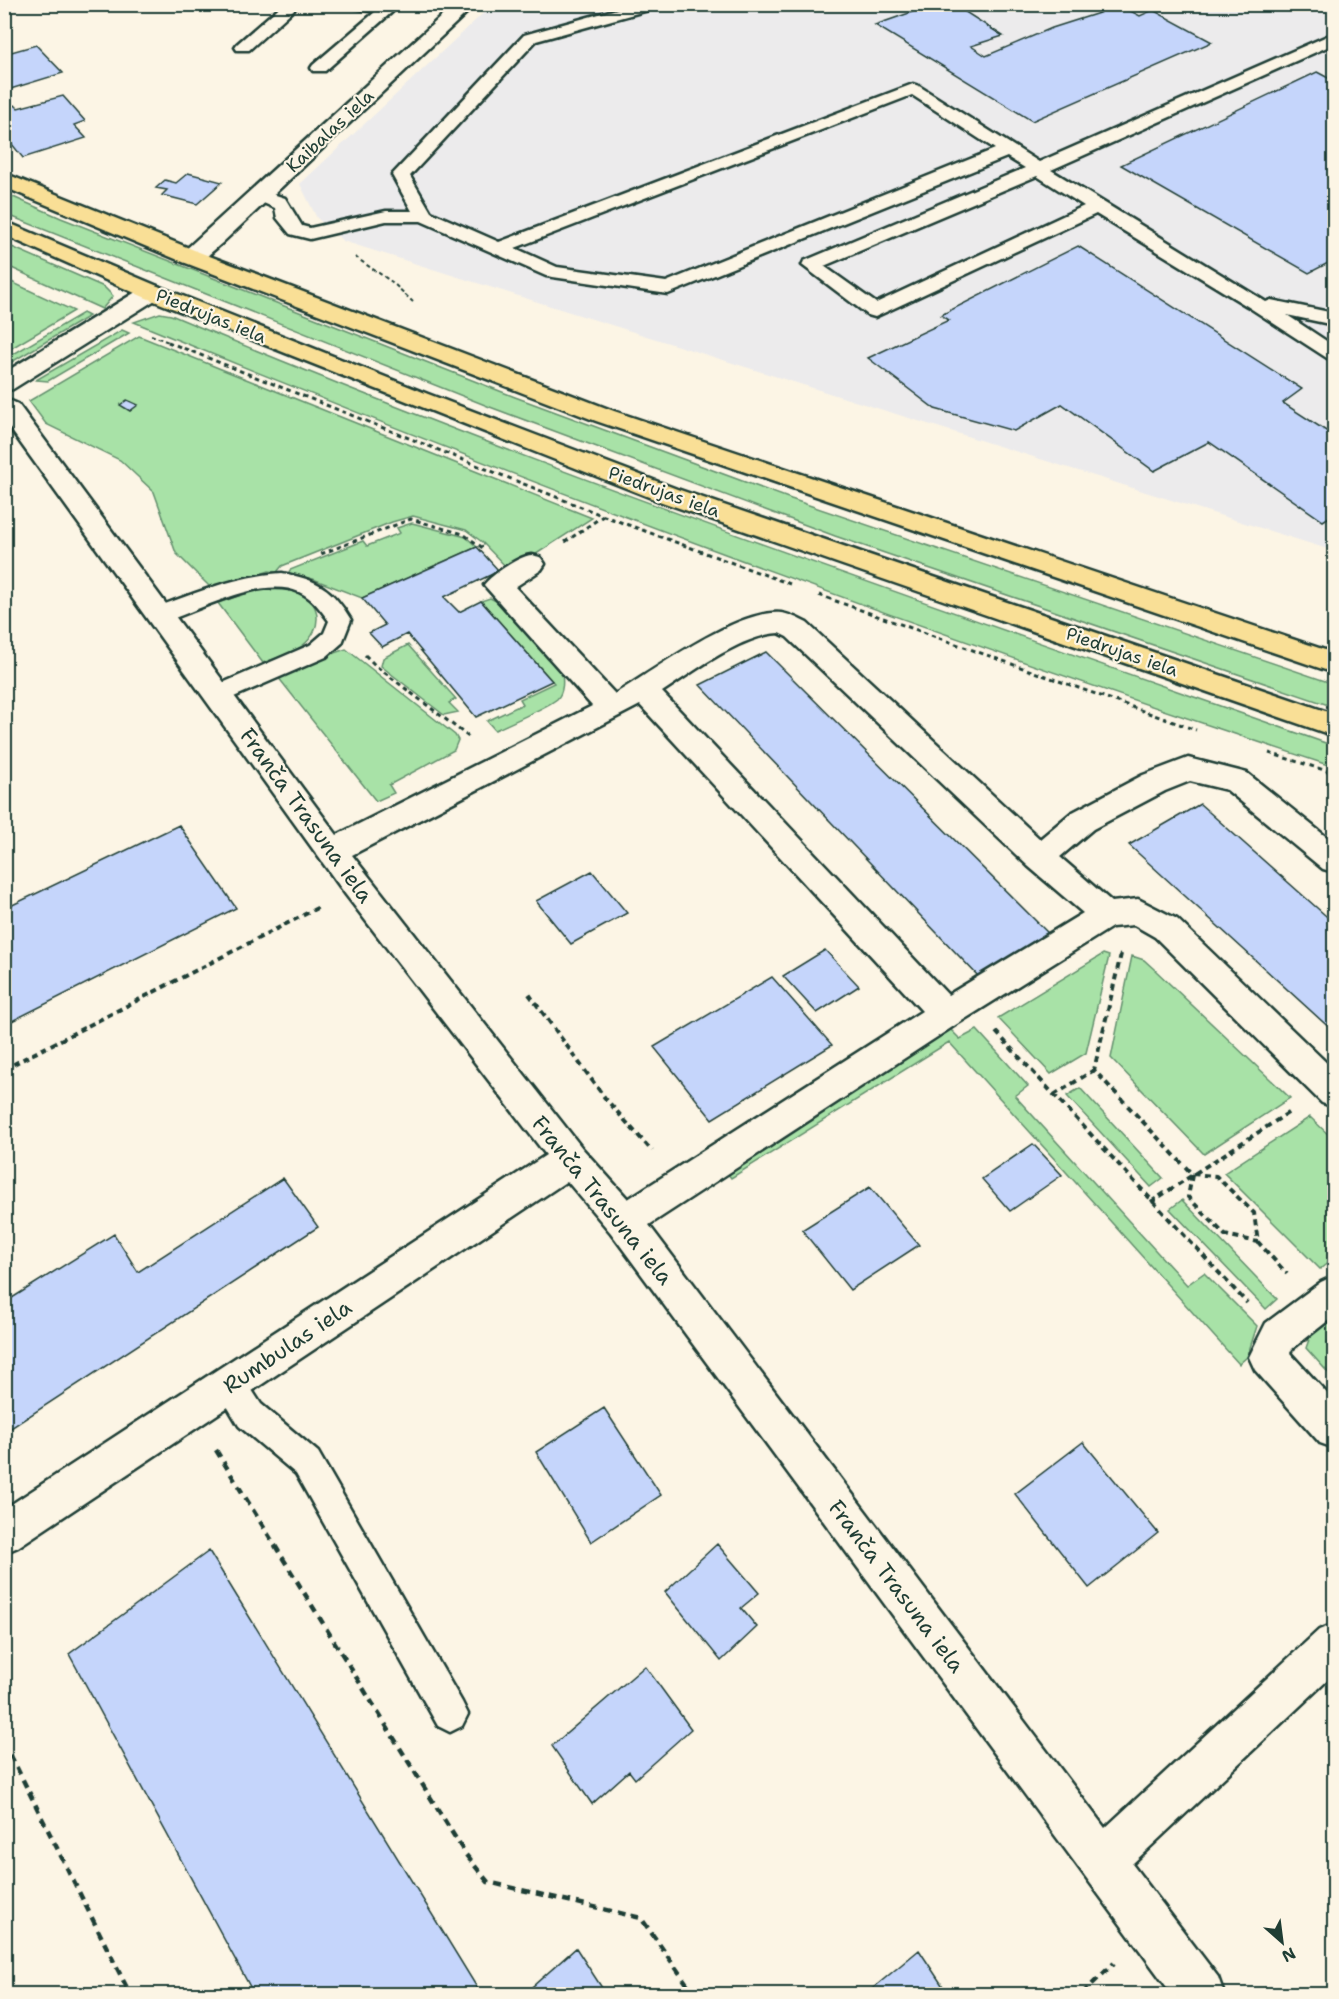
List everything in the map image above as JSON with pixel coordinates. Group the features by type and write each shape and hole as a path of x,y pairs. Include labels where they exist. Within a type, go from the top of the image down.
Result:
{"main road":[{"path":"4,179 191,257 604,416 1335,663"},
{"name":"Piedrujas iela","path":"4,227 152,292 419,399 668,495 1335,726"}],"street":[{"name":"Kaibalas iela","path":"191,257 467,4"},
{"path":"4,384 152,292"},
{"name":"Franča Trasuna iela","path":"4,406 9,409 219,694 357,886 570,1159 624,1221 1201,1995"},
{"path":"521,571 498,585 612,709"},
{"path":"333,851 612,709 644,691 683,663 757,627 780,623 797,630 1039,857 1098,920"},
{"path":"644,691 955,1008"},
{"path":"1039,857 1082,821 1154,783 1188,769 1236,781 1335,860"},
{"path":"624,1221 955,1008 1098,920 1138,912 1166,928 1332,1089"},
{"name":"Rumbulas iela","path":"4,1533 570,1159"},
{"path":"1326,1300 1280,1336 1268,1357 1335,1429"},
{"path":"1103,1861 1335,1645"}],"lane":[{"path":"243,47 293,4"},
{"path":"424,216 401,175 530,38 654,4"},
{"path":"319,68 387,9 361,5"},
{"path":"1097,207 875,311 812,265 1038,170 1335,38"},
{"path":"499,248 913,89 1038,170 1335,354"},
{"path":"260,195 281,202 286,209 286,218 296,230 310,234 386,216 424,216 553,272 668,288 1009,150"},
{"path":"1254,302 1335,320"},
{"path":"160,615 255,581 280,580 306,585 323,594 332,604 340,620 334,637 318,651 219,694"},
{"path":"230,1384 250,1415 307,1463 450,1714"}],"path":[{"path":"310,234 337,244 392,282 415,304"},
{"path":"280,580 286,568 411,519 463,534 521,571 604,516"},
{"path":"334,637 354,644 376,666 477,744"},
{"path":"4,1069 319,907"},
{"path":"1054,1095 1094,1070 1121,954 1098,920"},
{"path":"529,993 606,1098 680,1183"},
{"path":"955,1008 1054,1095 1151,1202 1280,1336"},
{"path":"1094,1070 1192,1174 1216,1176 1254,1214 1258,1242"},
{"path":"1151,1202 1192,1174 1332,1089"},
{"path":"1192,1174 1188,1197 1225,1235 1258,1242 1326,1300"},
{"path":"4,1742 130,1995"}],"shaded area":[{"path":"492,5 1334,5 1334,551 343,241 317,218 300,184"}],"green space":[{"path":"4,193 61,218 515,397 791,499 1334,684 1334,707 835,536 490,407 5,214"},
{"path":"5,244 104,287 113,296 102,309 5,265"},
{"path":"5,279 74,311 5,352"},
{"path":"83,313 89,316 5,366 10,356"},
{"path":"160,313 171,315 459,431 749,540 1334,746 1334,767 1031,664 730,556 431,442 134,322"},
{"path":"122,330 129,333 48,381 36,380"},
{"path":"139,336 592,518 510,571 482,542 466,530 413,516 392,522 282,566 277,572 269,571 213,590 176,553 154,492 120,460 46,424 29,401"},
{"path":"412,523 466,537 477,547 362,598 313,579 288,574 290,570 363,541 367,546 400,533 397,528"},
{"path":"267,586 292,589 304,594 315,607 317,624 314,632 302,646 263,663 218,603"},
{"path":"490,598 496,601 562,671 563,678 562,689 557,699 495,730 487,721 523,704 520,699 554,683 481,601"},
{"path":"408,645 456,699 449,703 458,712 444,715 381,666 383,658"},
{"path":"346,649 455,735 458,740 454,750 389,785 394,793 376,801 278,677 316,659"},
{"path":"1103,954 1109,956 1086,1053 1051,1074 998,1018"},
{"path":"1132,956 1144,960 1290,1098 1204,1154 1111,1058"},
{"path":"949,1028 960,1039 977,1030 1028,1086 1015,1096 1187,1285 1204,1273 1257,1326 1247,1357 1239,1364 949,1042 731,1178 724,1169"},
{"path":"1080,1088 1163,1178 1151,1187 1067,1096"},
{"path":"1310,1117 1334,1140 1334,1258 1320,1269 1224,1173"},
{"path":"1182,1200 1277,1299 1266,1309 1170,1209"},
{"path":"1334,1310 1334,1336 1327,1342 1334,1351 1334,1379 1306,1348 1313,1328"}],"building":[{"path":"935,4 953,4 1003,36 971,46 986,56 1052,28 1099,13 1084,4 1117,4 1140,16 1153,10 1212,42 1032,121 875,25"},
{"path":"36,45 63,73 4,91 4,54"},
{"path":"1317,72 1334,81 1334,260 1309,273 1121,165"},
{"path":"63,96 85,121 74,125 86,138 23,158 8,139 4,140 4,108 15,105 18,108"},
{"path":"188,173 222,182 197,204 162,195 167,190 156,188 165,180 176,183"},
{"path":"1078,246 1302,389 1283,403 1334,436 1334,514 1323,521 1209,442 1154,471 1062,404 1014,431 935,409 868,358 949,320 941,315"},
{"path":"127,400 138,405 130,411 120,405"},
{"path":"477,547 499,571 444,597 459,612 481,601 552,681 476,717 407,634 382,647 369,633 385,625 362,598"},
{"path":"766,652 1051,936 981,979 700,685"},
{"path":"1200,804 1334,923 1334,1032 1129,845"},
{"path":"179,825 236,908 4,1025 4,909"},
{"path":"592,871 627,913 571,944 536,901"},
{"path":"825,950 859,986 817,1013 783,976"},
{"path":"772,977 832,1045 712,1119 654,1047"},
{"path":"1033,1144 1062,1175 1010,1211 982,1179"},
{"path":"283,1178 318,1227 8,1430 4,1423 4,1303 114,1234 138,1272"},
{"path":"870,1187 919,1245 850,1290 802,1230"},
{"path":"604,1408 661,1495 591,1542 536,1452"},
{"path":"1083,1442 1158,1533 1089,1588 1015,1494"},
{"path":"717,1544 759,1593 741,1608 757,1627 721,1661 665,1592"},
{"path":"209,1551 481,1994 254,1994 69,1654"},
{"path":"645,1666 691,1729 635,1779 629,1771 592,1804 552,1746"},
{"path":"576,1948 606,1994 524,1994"},
{"path":"919,1950 948,1994 866,1994"}]}
